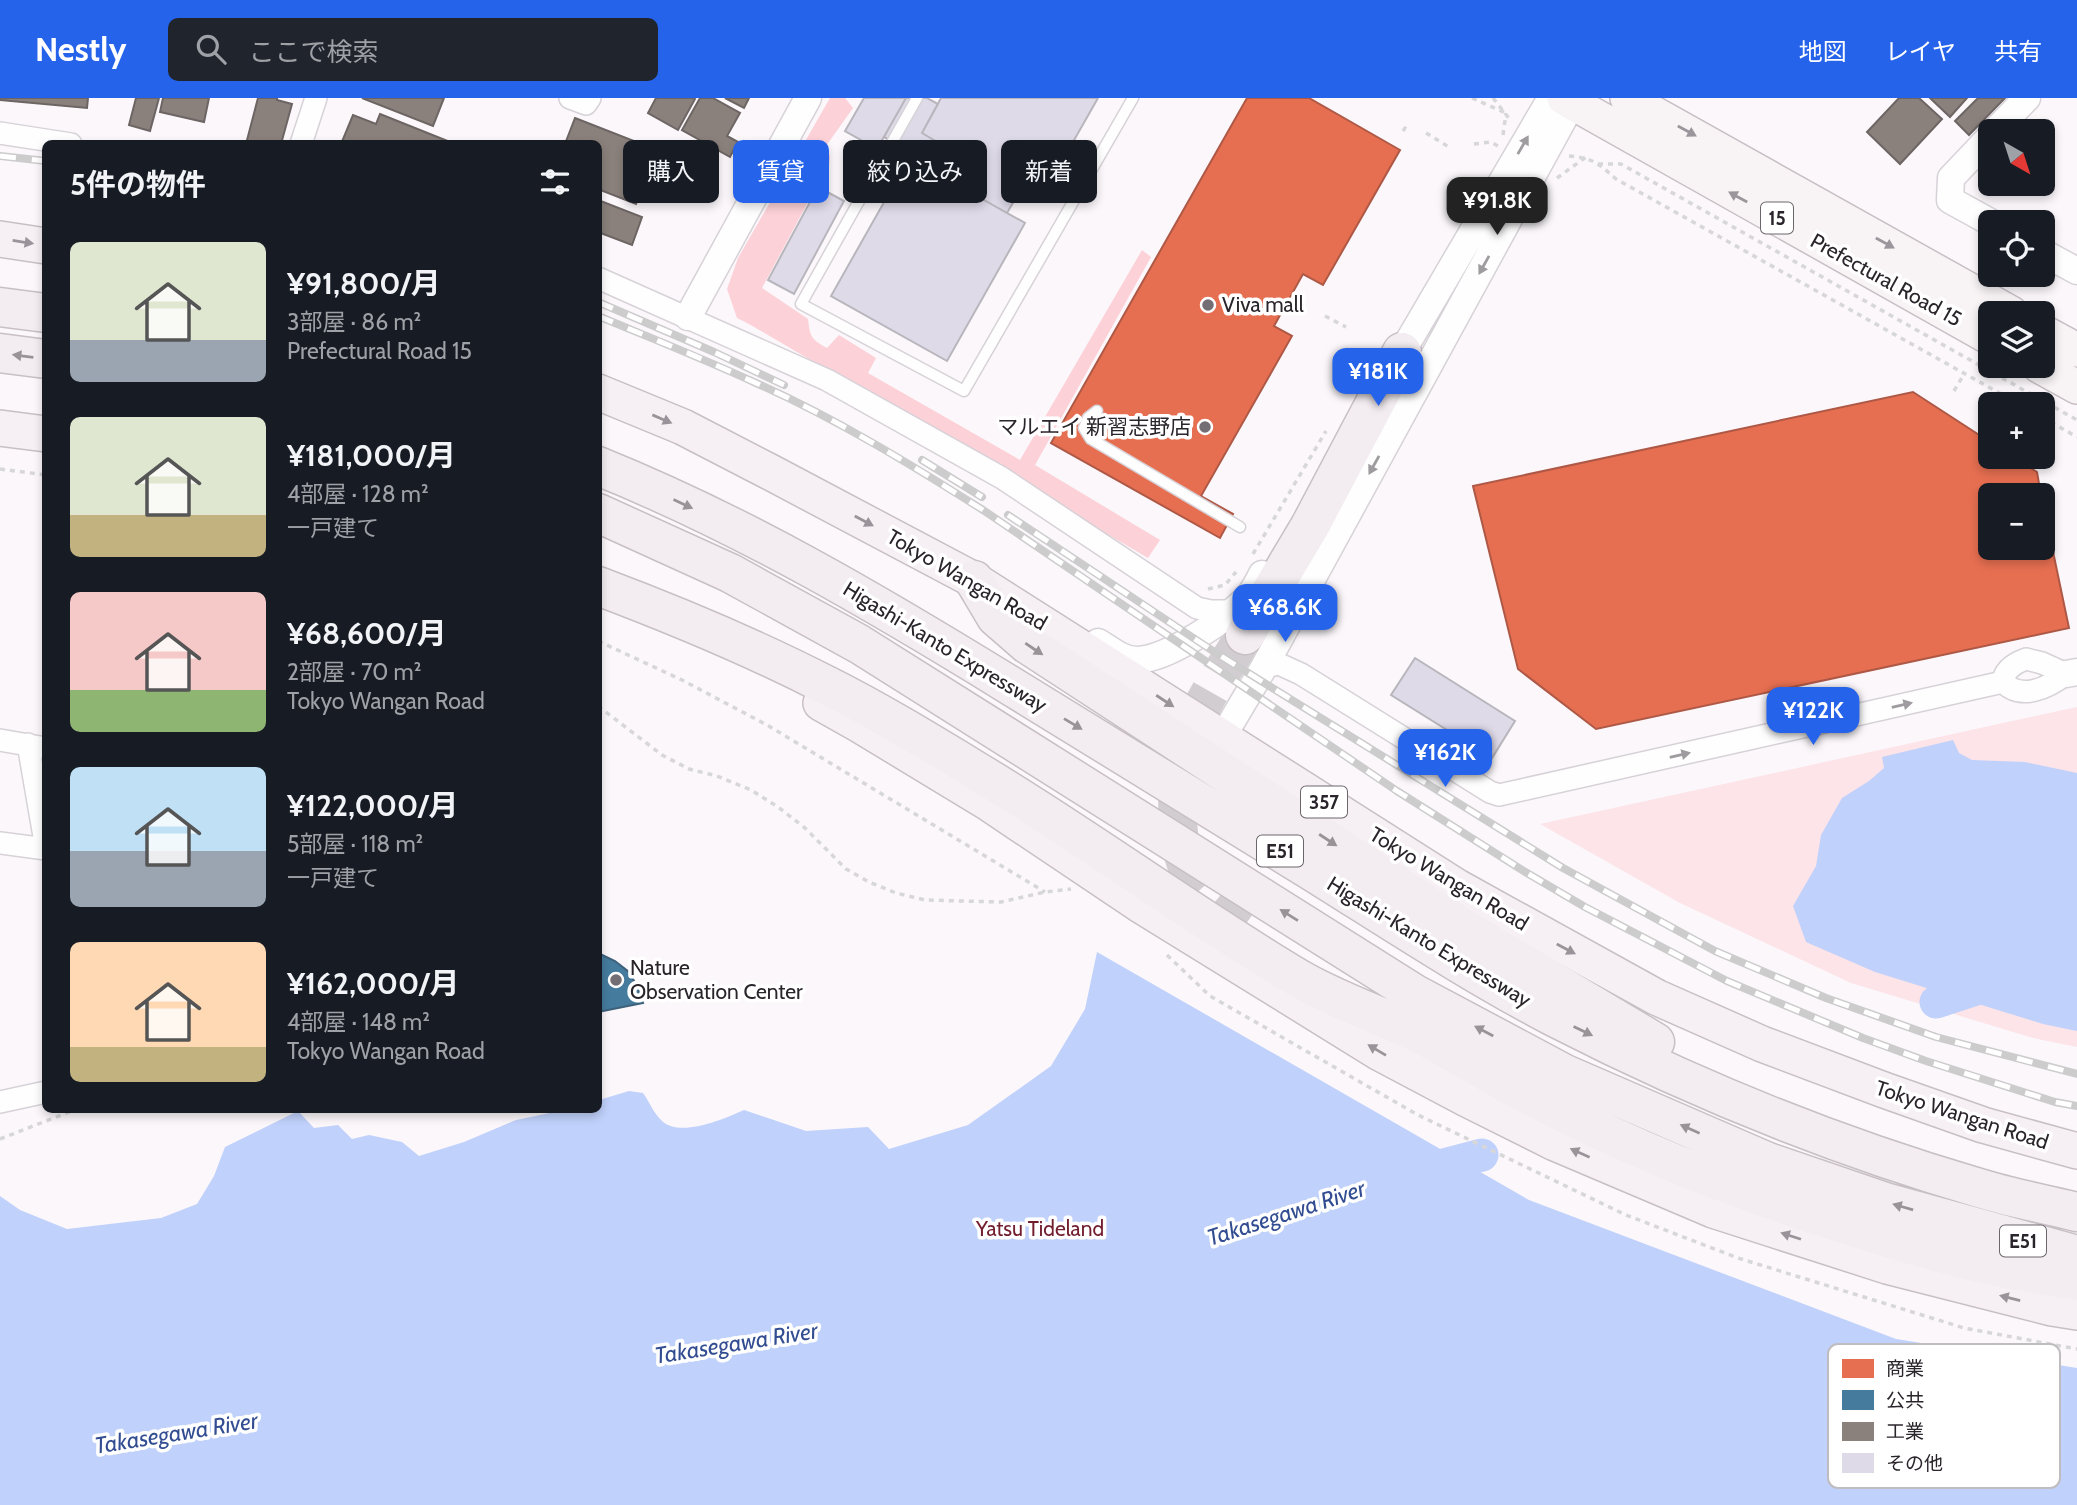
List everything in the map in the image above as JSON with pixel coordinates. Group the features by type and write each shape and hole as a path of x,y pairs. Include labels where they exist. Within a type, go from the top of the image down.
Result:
{"highway":[{"path":"0,239 42,245"},
{"path":"0,307 42,312"},
{"path":"1246,638 1310,526 1402,352"},
{"path":"0,353 42,358"},
{"name":"Tokyo Wangan Road","path":"602,394 694,433 974,580 1457,887 1656,998 1762,1044 1884,1090 1983,1125 2077,1151"},
{"path":"0,428 42,433"},
{"name":"Higashi-Kanto Expressway","path":"602,468 749,534 884,608 1183,790 1442,953 1552,1016 1764,1115 1836,1142 2073,1211"},
{"name":"Higashi-Kanto Expressway","path":"602,515 730,573 859,644 1415,995 1564,1074 1768,1162 1885,1202 1965,1243 2077,1255"},
{"path":"974,580 996,617 1027,644 1460,926 1675,1055 1798,1112 1985,1185"},
{"path":"602,589 711,632 828,685 987,777 1178,903 1301,980 1422,1035"},
{"path":"602,589 741,659 860,724 986,802 1139,904 1380,1053 1544,1137 1701,1205 1789,1235 1887,1266 2039,1305 2077,1312"},
{"path":"1222,738 1222,762 1258,794"},
{"path":"1245,925 1309,968 1517,1089 1668,1161 1775,1202 1903,1245 1965,1243 2020,1272 2077,1281"}],"main road":[{"name":"Prefectural Road 15","path":"1627,98 1990,301"},
{"name":"Prefectural Road 15","path":"1566,99 1978,331"},
{"path":"2055,338 2077,350"},
{"path":"2055,375 2077,387"}],"street":[{"path":"303,140 316,98"},
{"path":"570,98 586,104 590,98"},
{"path":"688,317 808,98"},
{"path":"2006,119 2026,98"},
{"path":"1402,352 1566,99"},
{"path":"1301,674 1283,648 1285,627 1566,99"},
{"path":"0,133 45,140"},
{"path":"1978,150 1951,178 1950,200 1978,215"},
{"path":"2055,259 2077,271"},
{"path":"602,280 827,380 1002,478 1197,608 1211,611 1279,664 1301,674 1490,792 1499,795 2003,682"},
{"path":"1157,581 1184,608 1189,625 1187,643"},
{"path":"1030,615 1056,617 1121,656 1136,660 1187,643 1246,638 1285,627"},
{"path":"1222,738 1246,638"},
{"path":"2026,659 2071,673 2042,688 2023,692 2008,687 2003,682 2003,676 2011,666 2026,659"},
{"path":"0,740 37,746 42,803"},
{"path":"0,843 42,848"},
{"path":"0,1102 42,1093"}],"lane":[{"path":"917,98 801,304 964,391 1133,98"},
{"path":"1097,411 1088,418 1084,428 1091,439 1240,527"}],"path":[{"path":"1472,98 1506,113"},
{"path":"1493,98 1514,125"},
{"path":"1426,133 1449,147"},
{"path":"1474,145 1491,142 1498,146"},
{"path":"1565,156 1587,158 1598,164 1628,186 1997,392"},
{"path":"1598,164 1622,164 2077,420"},
{"path":"1325,316 1346,327"},
{"path":"1954,391 1964,374"},
{"path":"2055,424 2077,437"},
{"path":"0,469 42,474"},
{"path":"602,642 682,680 767,726 1045,892"},
{"path":"602,709 662,755 689,769 717,776 751,790 805,828 846,869 896,893 925,901 1001,902 1071,889"},
{"path":"1164,952 1210,996 1395,1102 1626,1215 1738,1258 1964,1328 2050,1344"},
{"path":"0,1139 66,1113"}],"shaded area":[{"path":"830,98 845,98 853,108 829,142 806,140"},
{"path":"770,203 807,203 762,288 808,319 812,337 827,348 839,335 876,358 868,373 1020,460 1142,250 1151,257 1035,465 1160,540 1148,558 737,318 727,289 738,258"},
{"path":"2077,707 2077,1047 2033,1038 1851,983 1680,903 1540,824"}],"water":[{"path":"1953,740 1959,753 1972,760 2025,762 2077,773 2077,1031 2043,1024 1875,972 1806,942 1793,906 1816,866 1821,835 1842,798 1884,768 1882,757"},
{"name":"Yatsu Tideland","path":"1097,952 1529,1200 1896,1339 1927,1344 1828,1344 1828,1488 2060,1488 2060,1365 2077,1368 2077,1505 0,1505 0,1196 20,1210 67,1229 161,1218 197,1204 214,1176 225,1147 294,1113 300,1113 314,1128 338,1125 352,1139 369,1135 402,1142 419,1156 464,1142 516,1120 550,1113 602,1113 602,1099 629,1091 643,1093 659,1118 670,1126 680,1128 702,1125 744,1110 806,1131 868,1127 889,1149 968,1125 1051,1066 1085,1009"}],"building: 商業":[{"name":"Viva mall","path":"1247,98 1309,98 1400,150 1323,285 1303,274 1274,326 1292,336 1201,496 1233,514 1220,538 1051,443"},
{"path":"1913,392 1978,434 1978,469 2032,469 2037,472 2039,483 1978,483 1978,560 2055,560 2069,628 1596,729 1518,669 1473,486"}],"building: 公共":[{"name":"Nature Observation Center","path":"602,955 629,972 643,1003 602,1011"}],"building: 工業":[{"path":"0,98 88,98 87,108"},
{"path":"136,98 159,98 150,131 129,125"},
{"path":"163,98 209,98 204,122 160,112"},
{"path":"258,98 277,98 292,104 282,140 247,140"},
{"path":"362,98 444,98 433,126"},
{"path":"656,98 695,99 678,130 648,113"},
{"path":"700,98 713,98 740,113 727,136 734,140 730,157 719,151 719,140 700,140 682,130"},
{"path":"725,98 749,98 744,108"},
{"path":"1899,98 1919,98 1942,119 1900,164 1867,132"},
{"path":"1930,98 1967,98 1950,117"},
{"path":"1978,98 2005,98 1985,119 1978,119 1978,126 1969,135 1955,121"},
{"path":"380,114 445,140 343,140 353,115 376,124"},
{"path":"575,118 631,140 623,140 623,199 602,191 602,140 567,140"},
{"path":"602,202 642,217 632,245 602,234"}],"building: その他":[{"path":"864,98 906,98 882,140 861,140 845,131"},
{"path":"906,98 927,98 938,104 922,133 934,140 890,140 884,137"},
{"path":"941,98 1098,98 1074,140 1001,140 1001,203 1013,203 1007,213 987,202 987,140 934,140 922,133"},
{"path":"829,193 843,200 794,294 768,280 809,203 829,203"},
{"path":"987,202 1025,223 947,361 831,296 884,203"},
{"path":"1415,658 1515,721 1492,758 1391,695"}],"waterway":[{"name":"Takasegawa River","path":"1936,1002 2077,956"},
{"name":"Takasegawa River","path":"1417,1172 1482,1155"}],"tunnel":[{"path":"1245,635 1215,683 1192,728 1179,775 1177,803 1181,846 1192,878 1212,900 1245,925"}],"railway":[{"path":"0,156 42,161"},
{"path":"602,304 784,385"},
{"path":"602,318 717,365 785,397 900,459 983,510 1397,791 1585,907 1727,981 1863,1038 2055,1102 2077,1106"},
{"path":"922,460 982,497"},
{"path":"1008,515 1216,653 1563,868 1715,951 1826,998 1936,1037 2077,1074"}],"place":[{"name":"Viva mall","path":"1208,305"},
{"name":"マルエイ 新習志野店","path":"1205,427"},
{"name":"Nature Observation Center","path":"616,980"}]}
